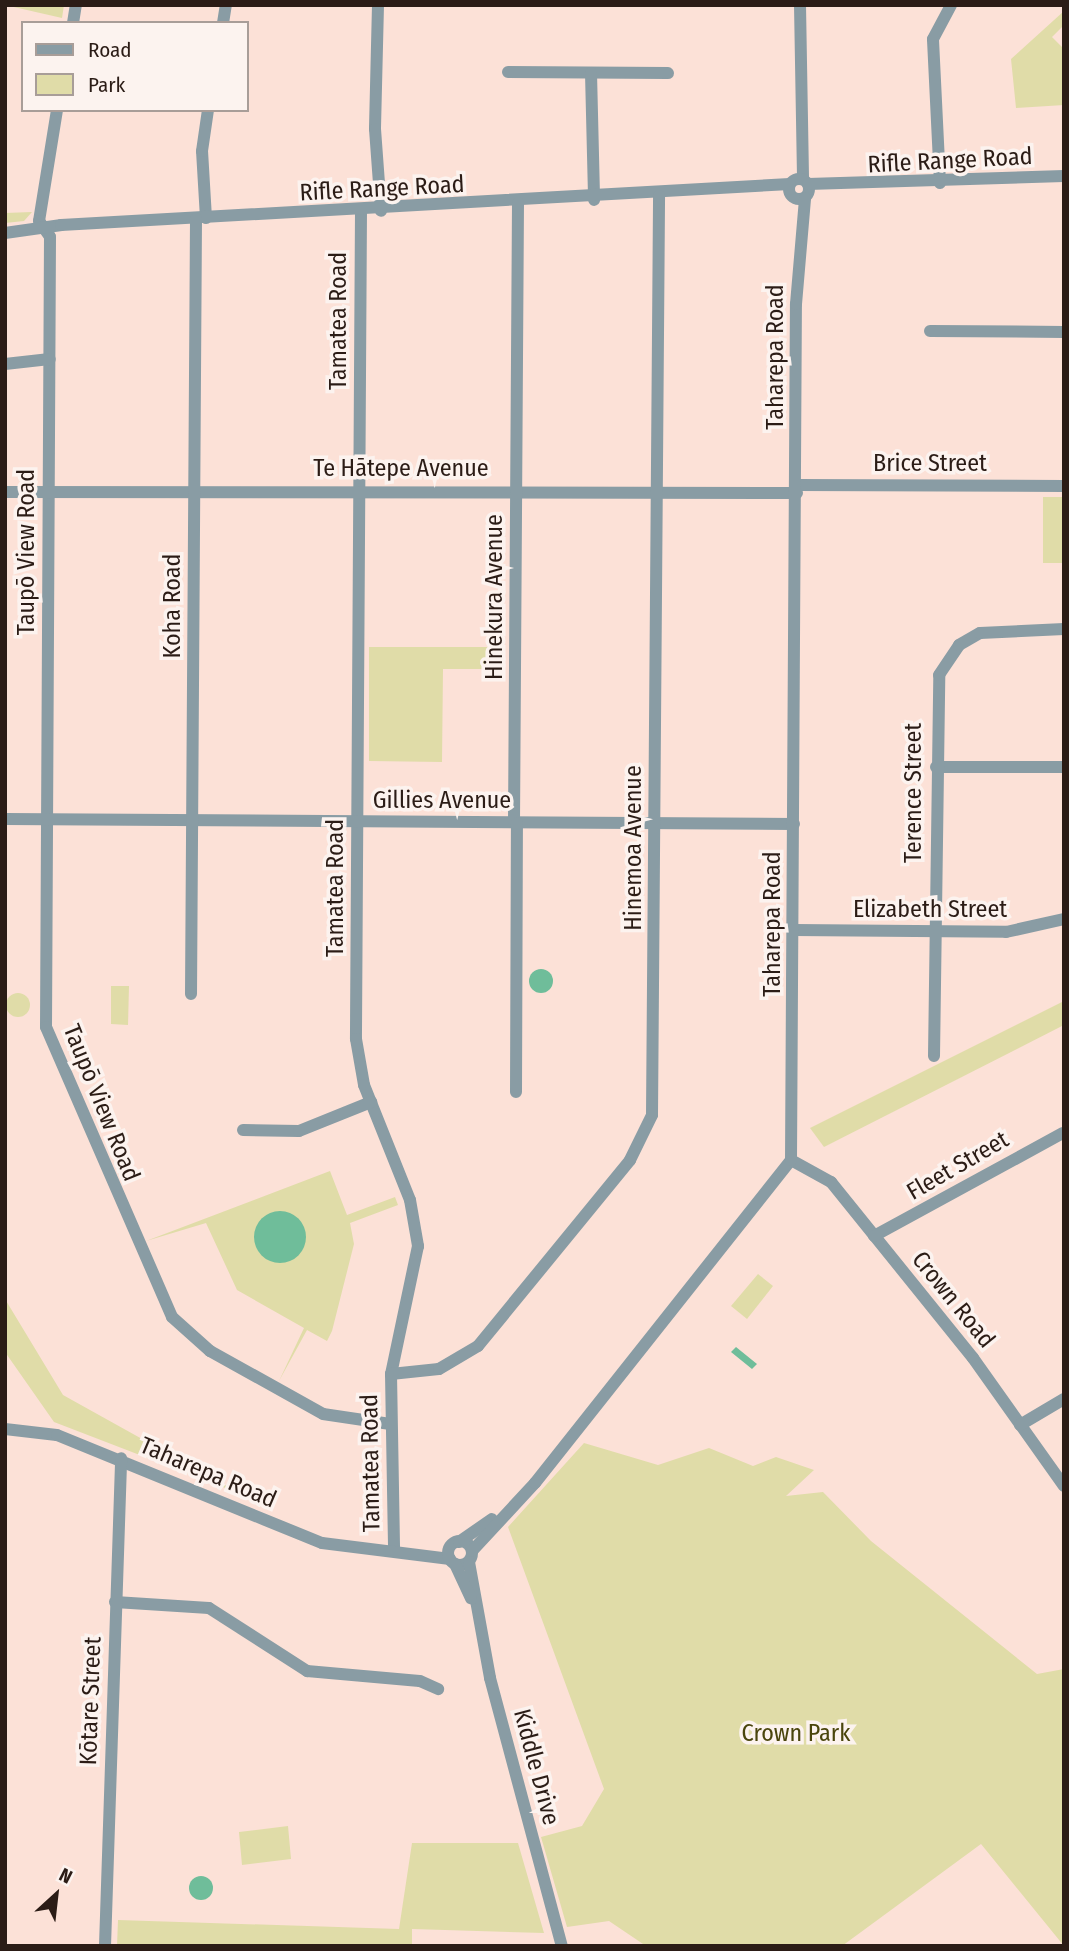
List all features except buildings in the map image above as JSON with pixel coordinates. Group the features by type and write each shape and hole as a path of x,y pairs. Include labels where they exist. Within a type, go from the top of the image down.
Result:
{"street":[{"path":"378,5 375,128 381,211"},
{"name":"Taharepa Road","path":"791,1160 800,5"},
{"path":"940,183 933,38 951,5"},
{"path":"508,72 668,73"},
{"path":"591,73 594,200"},
{"name":"Taupō View Road","path":"57,112 40,203 43,227 50,237 46,1027 161,1300 196,1342 306,1405 335,1418 390,1424"},
{"name":"Koha Road","path":"191,994 194,490 202,151 208,112"},
{"name":"Rifle Range Road","path":"5,233 43,227 1064,176"},
{"name":"Hinemoa Avenue","path":"391,1374 439,1369 478,1346 645,1135 654,1093 659,196"},
{"name":"Hinekura Avenue","path":"516,1092 518,203"},
{"name":"Tamatea Road","path":"361,211 356,1039 370,1102 417,1229 416,1263 391,1374 394,1551"},
{"path":"930,331 1064,332"},
{"path":"5,364 50,359"},
{"name":"Brice Street","path":"797,489 1064,486"},
{"name":"Te Hātepe Avenue","path":"5,492 48,488 658,493 797,489"},
{"name":"Terence Street","path":"934,1056 934,699 949,655 969,638 992,630 1064,629"},
{"path":"936,766 1064,767"},
{"name":"Gillies Avenue","path":"5,819 794,824"},
{"name":"Elizabeth Street","path":"794,930 1025,931 1064,919"},
{"path":"243,1130 299,1131 370,1102"},
{"name":"Fleet Street","path":"874,1236 1063,1132"},
{"path":"470,1556 612,1388 791,1160"},
{"name":"Crown Road","path":"791,1160 824,1175 1020,1425 1064,1486"},
{"path":"1020,1425 1064,1399"},
{"name":"Taharepa Road","path":"5,1429 57,1434 121,1458 322,1543 470,1556"},
{"name":"Kōtare Street","path":"105,1946 121,1458"},
{"path":"454,1553 505,1513"},
{"name":"Taharepa Road","path":"454,1553 470,1556"},
{"name":"Kiddle Drive","path":"454,1553 471,1598 562,1946"},
{"name":"Kiddle Drive","path":"470,1556 471,1598"},
{"path":"115,1602 209,1608 307,1671 420,1681 438,1689"}],"green space":[{"path":"5,5 64,5 62,18"},
{"path":"1064,11 1064,25 1052,37 1064,49 1064,105 1016,108 1011,59"},
{"path":"32,212 24,221 5,223 5,213"},
{"path":"1043,497 1064,497 1064,563 1043,563"},
{"path":"369,647 503,647 503,669 443,669 442,762 369,761"},
{"path":"111,986 129,986 128,1025 111,1024"},
{"path":"18,993 29,1000 30,1005 23,1016 18,1017 7,1010 6,1005 13,994"},
{"path":"1064,1001 1064,1025 824,1147 810,1128"},
{"path":"330,1171 347,1215 395,1197 398,1205 350,1223 354,1244 332,1331 327,1341 307,1330 279,1381 304,1328 237,1290 206,1223 146,1241"},
{"path":"758,1274 773,1286 747,1319 731,1306"},
{"path":"5,1299 63,1395 241,1494 54,1422 5,1352"},
{"name":"Crown Park","path":"584,1443 658,1465 709,1448 753,1466 776,1457 814,1470 786,1496 823,1492 871,1541 1037,1674 1064,1669 1064,1946 981,1844 842,1946 646,1946 609,1921 567,1927 541,1837 582,1826 604,1789 508,1527"},
{"path":"288,1826 291,1859 242,1865 239,1832"},
{"path":"412,1843 518,1843 544,1933 412,1929 412,1946 117,1946 118,1920 399,1929"}],"shaded area":[{"path":"541,969 549,973 553,981 549,989 541,993 533,989 529,981 533,973"},
{"path":"280,1211 290,1213 298,1219 304,1227 304,1247 298,1255 290,1261 280,1263 270,1261 262,1255 256,1247 254,1237 256,1227 262,1219 270,1213"},
{"path":"736,1347 757,1364 752,1369 731,1352"},
{"path":"201,1876 210,1879 213,1888 210,1897 201,1900 192,1897 189,1888 192,1879"}]}
